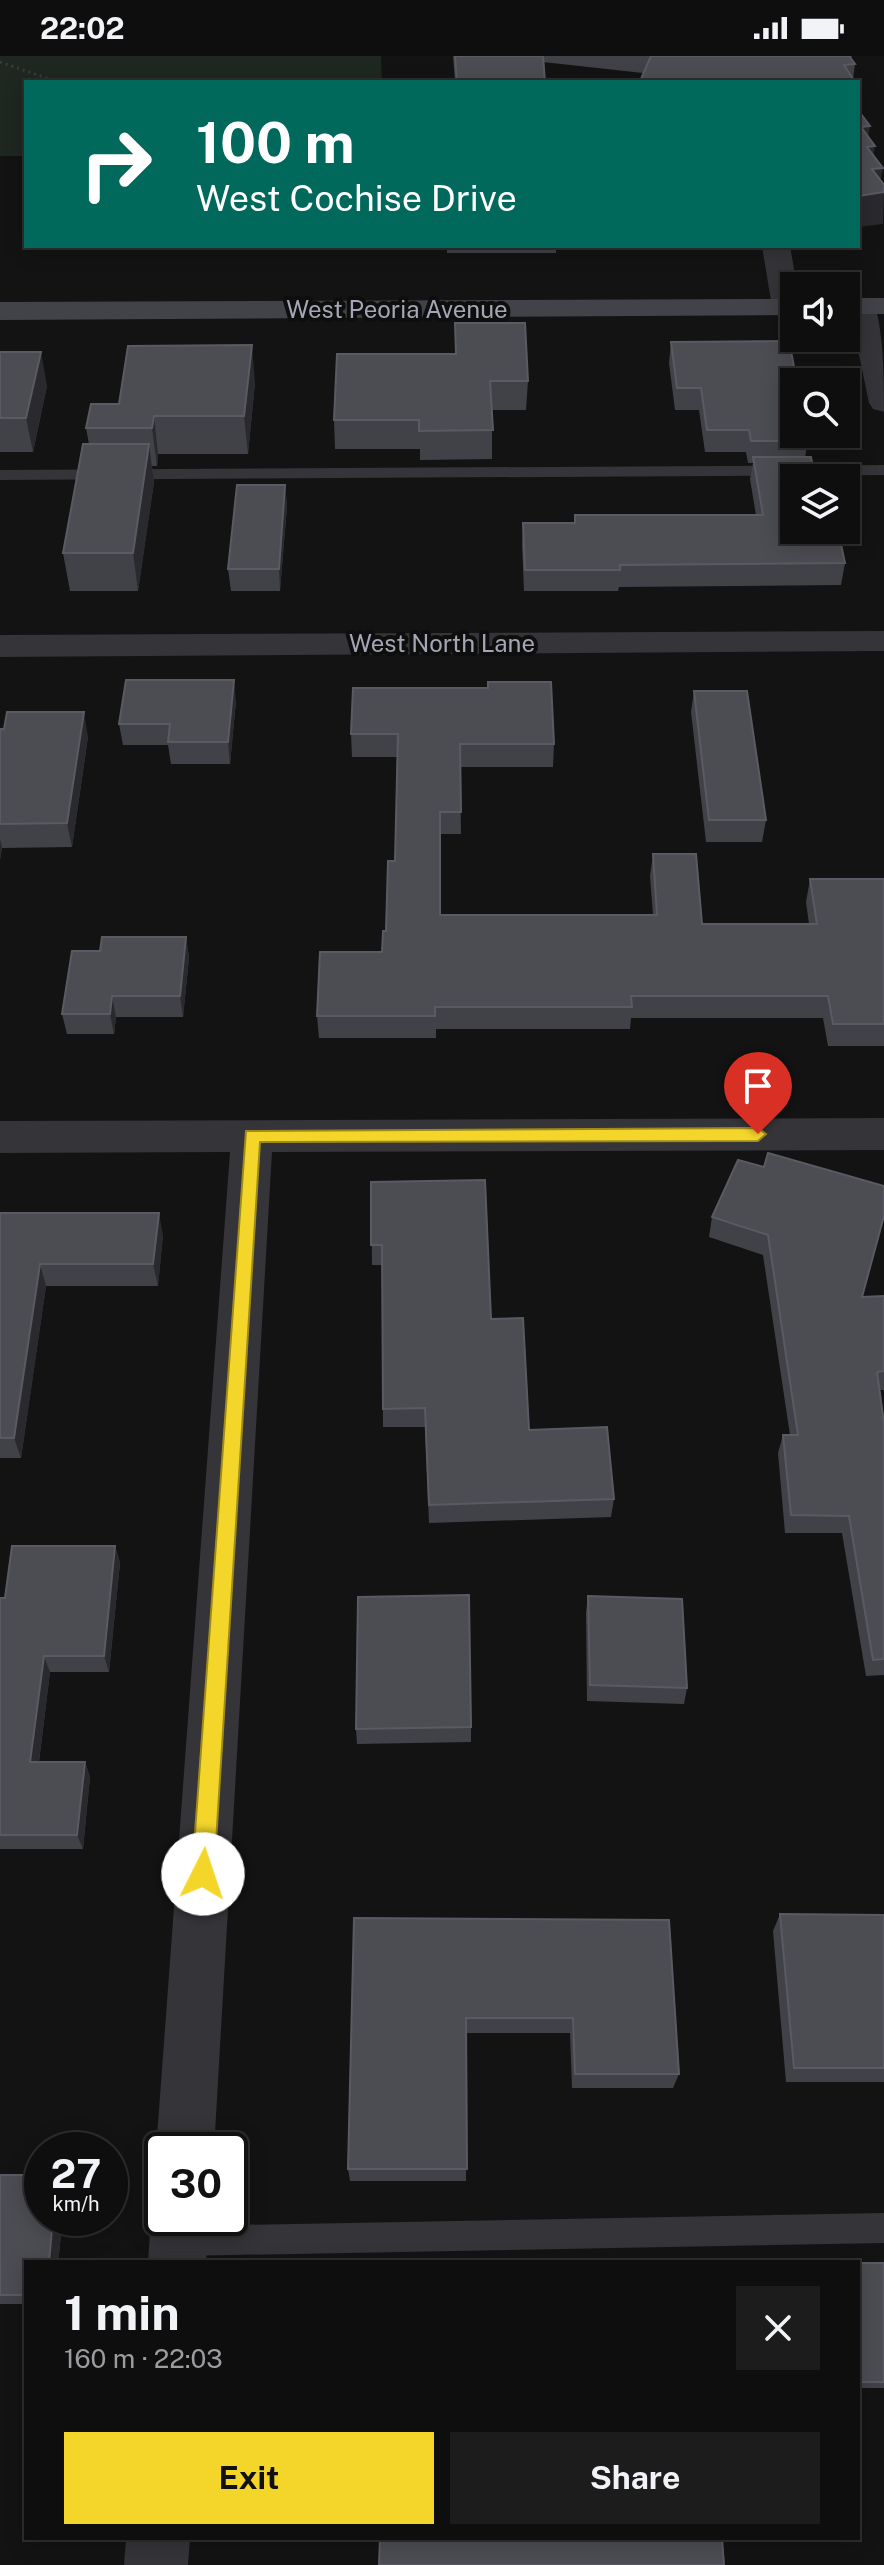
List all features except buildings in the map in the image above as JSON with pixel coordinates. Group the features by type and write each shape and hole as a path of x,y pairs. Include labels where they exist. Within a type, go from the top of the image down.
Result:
{"main road":[{"name":"West Peoria Avenue","path":"0,311 780,307"}],"street":[{"path":"776,248 782,272"},
{"path":"864,306 884,403"},
{"name":"West North Lane","path":"0,646 884,641"},
{"path":"0,1137 884,1134"},
{"path":"186,2132 252,1136"},
{"path":"156,2565 158,2540"}],"lane":[{"path":"0,475 884,470"},
{"path":"178,2240 884,2228"}],"path":[{"path":"0,62 52,80"}],"shaded area":[{"path":"0,56 381,56 382,80 24,80 24,156 0,156"}],"route":[{"path":"203,1874 252,1136 758,1134"}]}
